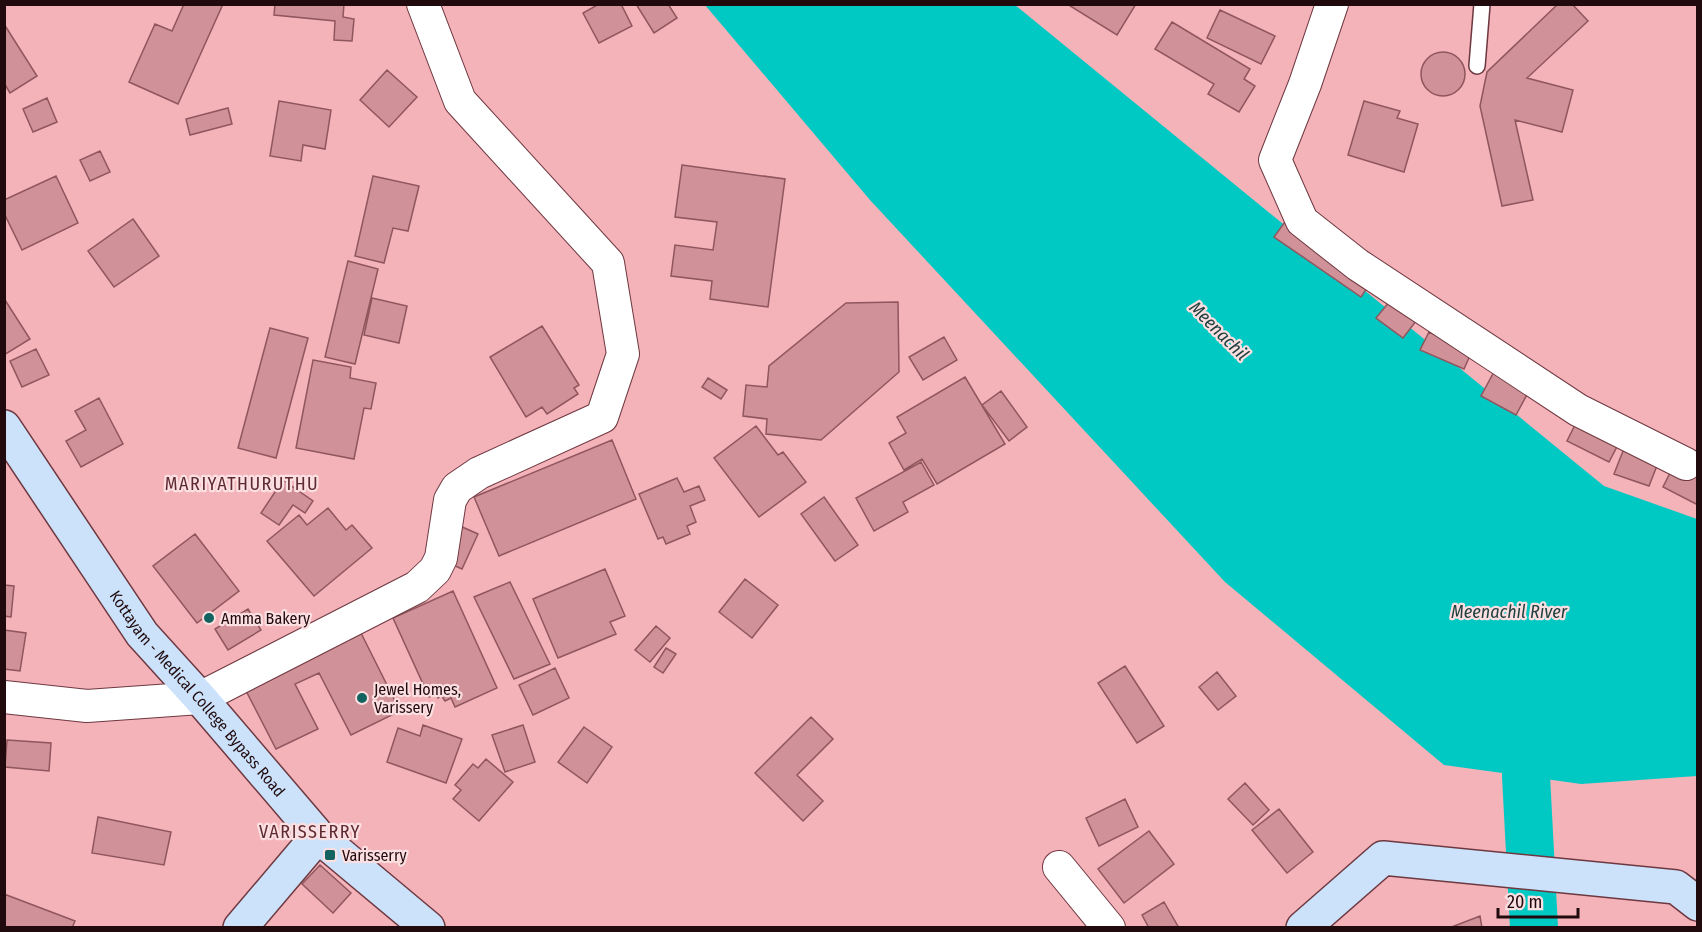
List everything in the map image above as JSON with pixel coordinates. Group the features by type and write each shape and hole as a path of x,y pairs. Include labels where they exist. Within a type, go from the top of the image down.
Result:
{"main road":[{"name":"Kottayam - Medical College Bypass Road","path":"4,427 142,634 318,836 428,927"},
{"path":"240,927 318,836"},
{"path":"1303,927 1383,858 1676,887 1698,904"}],"street":[{"path":"4,697 87,706 200,698 417,587 428,579 441,558 450,500 457,488 479,473 602,417 623,354 608,263 460,101 423,4"},
{"path":"1332,4 1305,84 1275,160 1302,221 1358,266 1578,410 1686,464"},
{"path":"1059,867 1109,927"}],"lane":[{"path":"1477,66 1482,4"}],"water":[{"name":"Meenachil River","path":"705,5 1015,5 1604,486 1697,519 1697,776 1581,784 1444,765 1225,582 870,200"}],"building":[{"path":"184,4 223,4 178,104 129,82 155,24 172,31"},
{"path":"275,4 344,4 343,17 354,19 352,41 334,40 335,21 274,15"},
{"path":"599,4 621,4 632,26 599,43 583,13"},
{"path":"636,4 668,4 677,18 654,33"},
{"path":"1067,4 1136,4 1117,35"},
{"path":"1558,4 1572,4 1588,21 1527,78 1573,90 1562,132 1515,120 1533,200 1502,206 1480,106 1487,72"},
{"path":"1220,10 1275,36 1261,64 1207,38"},
{"path":"1172,22 1250,69 1244,79 1255,86 1239,112 1208,94 1214,84 1155,49"},
{"path":"4,24 37,76 10,93 4,83"},
{"path":"1443,52 1458,59 1465,74 1458,89 1443,96 1428,89 1421,74 1428,59"},
{"path":"387,70 417,97 389,127 360,100"},
{"path":"47,98 57,122 33,132 23,109"},
{"path":"279,101 331,110 325,149 303,145 301,161 270,156"},
{"path":"1364,101 1400,111 1397,118 1418,124 1404,172 1348,155"},
{"path":"228,108 232,124 190,135 186,119"},
{"path":"100,151 110,172 90,181 80,160"},
{"path":"682,165 785,179 768,307 710,299 712,281 671,276 675,245 713,250 717,222 675,217"},
{"path":"56,176 78,223 22,250 4,213 4,200"},
{"path":"373,176 419,186 408,231 393,228 384,263 355,256"},
{"path":"133,219 159,256 114,287 88,251"},
{"path":"1287,219 1373,279 1361,297 1274,237"},
{"path":"348,261 378,269 355,364 325,357"},
{"path":"1394,296 1420,316 1403,338 1376,318"},
{"path":"372,298 407,306 399,343 364,335"},
{"path":"4,301 30,339 4,355"},
{"path":"898,302 899,372 821,440 766,434 767,419 743,416 746,385 767,387 769,366 846,303"},
{"path":"542,326 579,385 574,388 578,394 547,414 542,407 526,417 490,357"},
{"path":"270,328 308,338 276,458 238,448"},
{"path":"1429,332 1472,351 1464,369 1420,350"},
{"path":"944,337 957,360 923,380 909,357"},
{"path":"36,349 49,375 22,387 10,361"},
{"path":"313,360 351,367 350,378 376,383 371,409 364,408 354,459 296,448"},
{"path":"1495,370 1530,389 1516,415 1481,396"},
{"path":"965,377 1005,444 937,484 922,459 904,470 889,443 906,433 897,417"},
{"path":"708,378 727,390 721,399 702,387"},
{"path":"1001,391 1027,427 1009,441 982,405"},
{"path":"99,398 123,444 81,467 66,441 86,430 75,411"},
{"path":"1580,415 1622,437 1609,462 1567,441"},
{"path":"756,426 778,455 783,452 806,482 759,517 714,458"},
{"path":"612,440 636,499 499,556 474,497"},
{"path":"1625,446 1660,458 1649,486 1614,474"},
{"path":"921,462 934,485 903,502 908,512 874,531 856,498"},
{"path":"1675,463 1698,475 1698,505 1663,487"},
{"path":"677,478 684,492 699,486 705,500 690,506 696,522 687,526 690,534 666,544 663,537 658,539 639,494"},
{"path":"283,480 313,501 305,513 293,505 279,525 261,513"},
{"path":"824,497 858,545 835,561 801,514"},
{"path":"328,508 346,530 352,525 372,548 314,596 267,541 299,515 307,525"},
{"path":"460,526 478,534 462,569 444,561"},
{"path":"195,534 239,591 197,623 153,566"},
{"path":"605,569 625,616 610,622 616,634 558,658 533,599"},
{"path":"745,579 778,605 752,638 719,612"},
{"path":"510,582 550,664 514,679 474,597"},
{"path":"4,585 14,586 11,617 4,616"},
{"path":"453,591 497,688 455,707 451,698 445,701 441,695 438,698 436,694 429,697 393,618"},
{"path":"248,609 261,630 228,650 215,629"},
{"path":"656,626 670,638 650,662 635,650"},
{"name":"Jewel Homes, Varissery","path":"358,627 400,711 351,735 319,673 295,684 318,729 276,749 243,685"},
{"path":"4,630 26,633 20,671 4,669"},
{"path":"666,648 676,654 663,673 654,667"},
{"path":"1125,666 1164,726 1137,743 1098,683"},
{"path":"555,668 569,698 533,715 519,685"},
{"path":"1217,672 1236,696 1218,710 1199,687"},
{"path":"811,717 833,739 797,775 823,801 803,821 755,773"},
{"path":"423,725 462,739 446,783 387,762 398,728 420,736"},
{"path":"523,725 535,762 505,772 492,735"},
{"path":"584,727 612,747 587,783 558,762"},
{"path":"7,740 51,743 49,771 5,767"},
{"path":"486,759 513,782 479,821 453,799 461,790 455,785 473,764 478,768"},
{"path":"1245,783 1269,810 1253,825 1228,799"},
{"path":"1125,799 1138,827 1099,846 1086,818"},
{"path":"1279,809 1313,852 1287,873 1252,830"},
{"path":"98,817 171,832 164,865 92,853"},
{"path":"1149,831 1174,864 1124,903 1098,869"},
{"path":"320,865 351,893 333,913 302,884"},
{"path":"4,894 75,921 72,928 4,928"},
{"path":"1164,902 1179,928 1149,928 1142,915"},
{"path":"1480,916 1482,928 1449,928"}],"waterway":[{"path":"1534,928 1526,776 1543,713"}],"place":[{"name":"Amma Bakery","path":"209,618"},
{"name":"Jewel Homes, Varissery","path":"362,698"},
{"name":"Varisserry","path":"330,855"}],"district":[{"name":"MARIYATHURUTHU","path":"242,484"},
{"name":"VARISSERRY","path":"310,832"}],"water label":[{"name":"Meenachil","path":"1219,331"}]}
